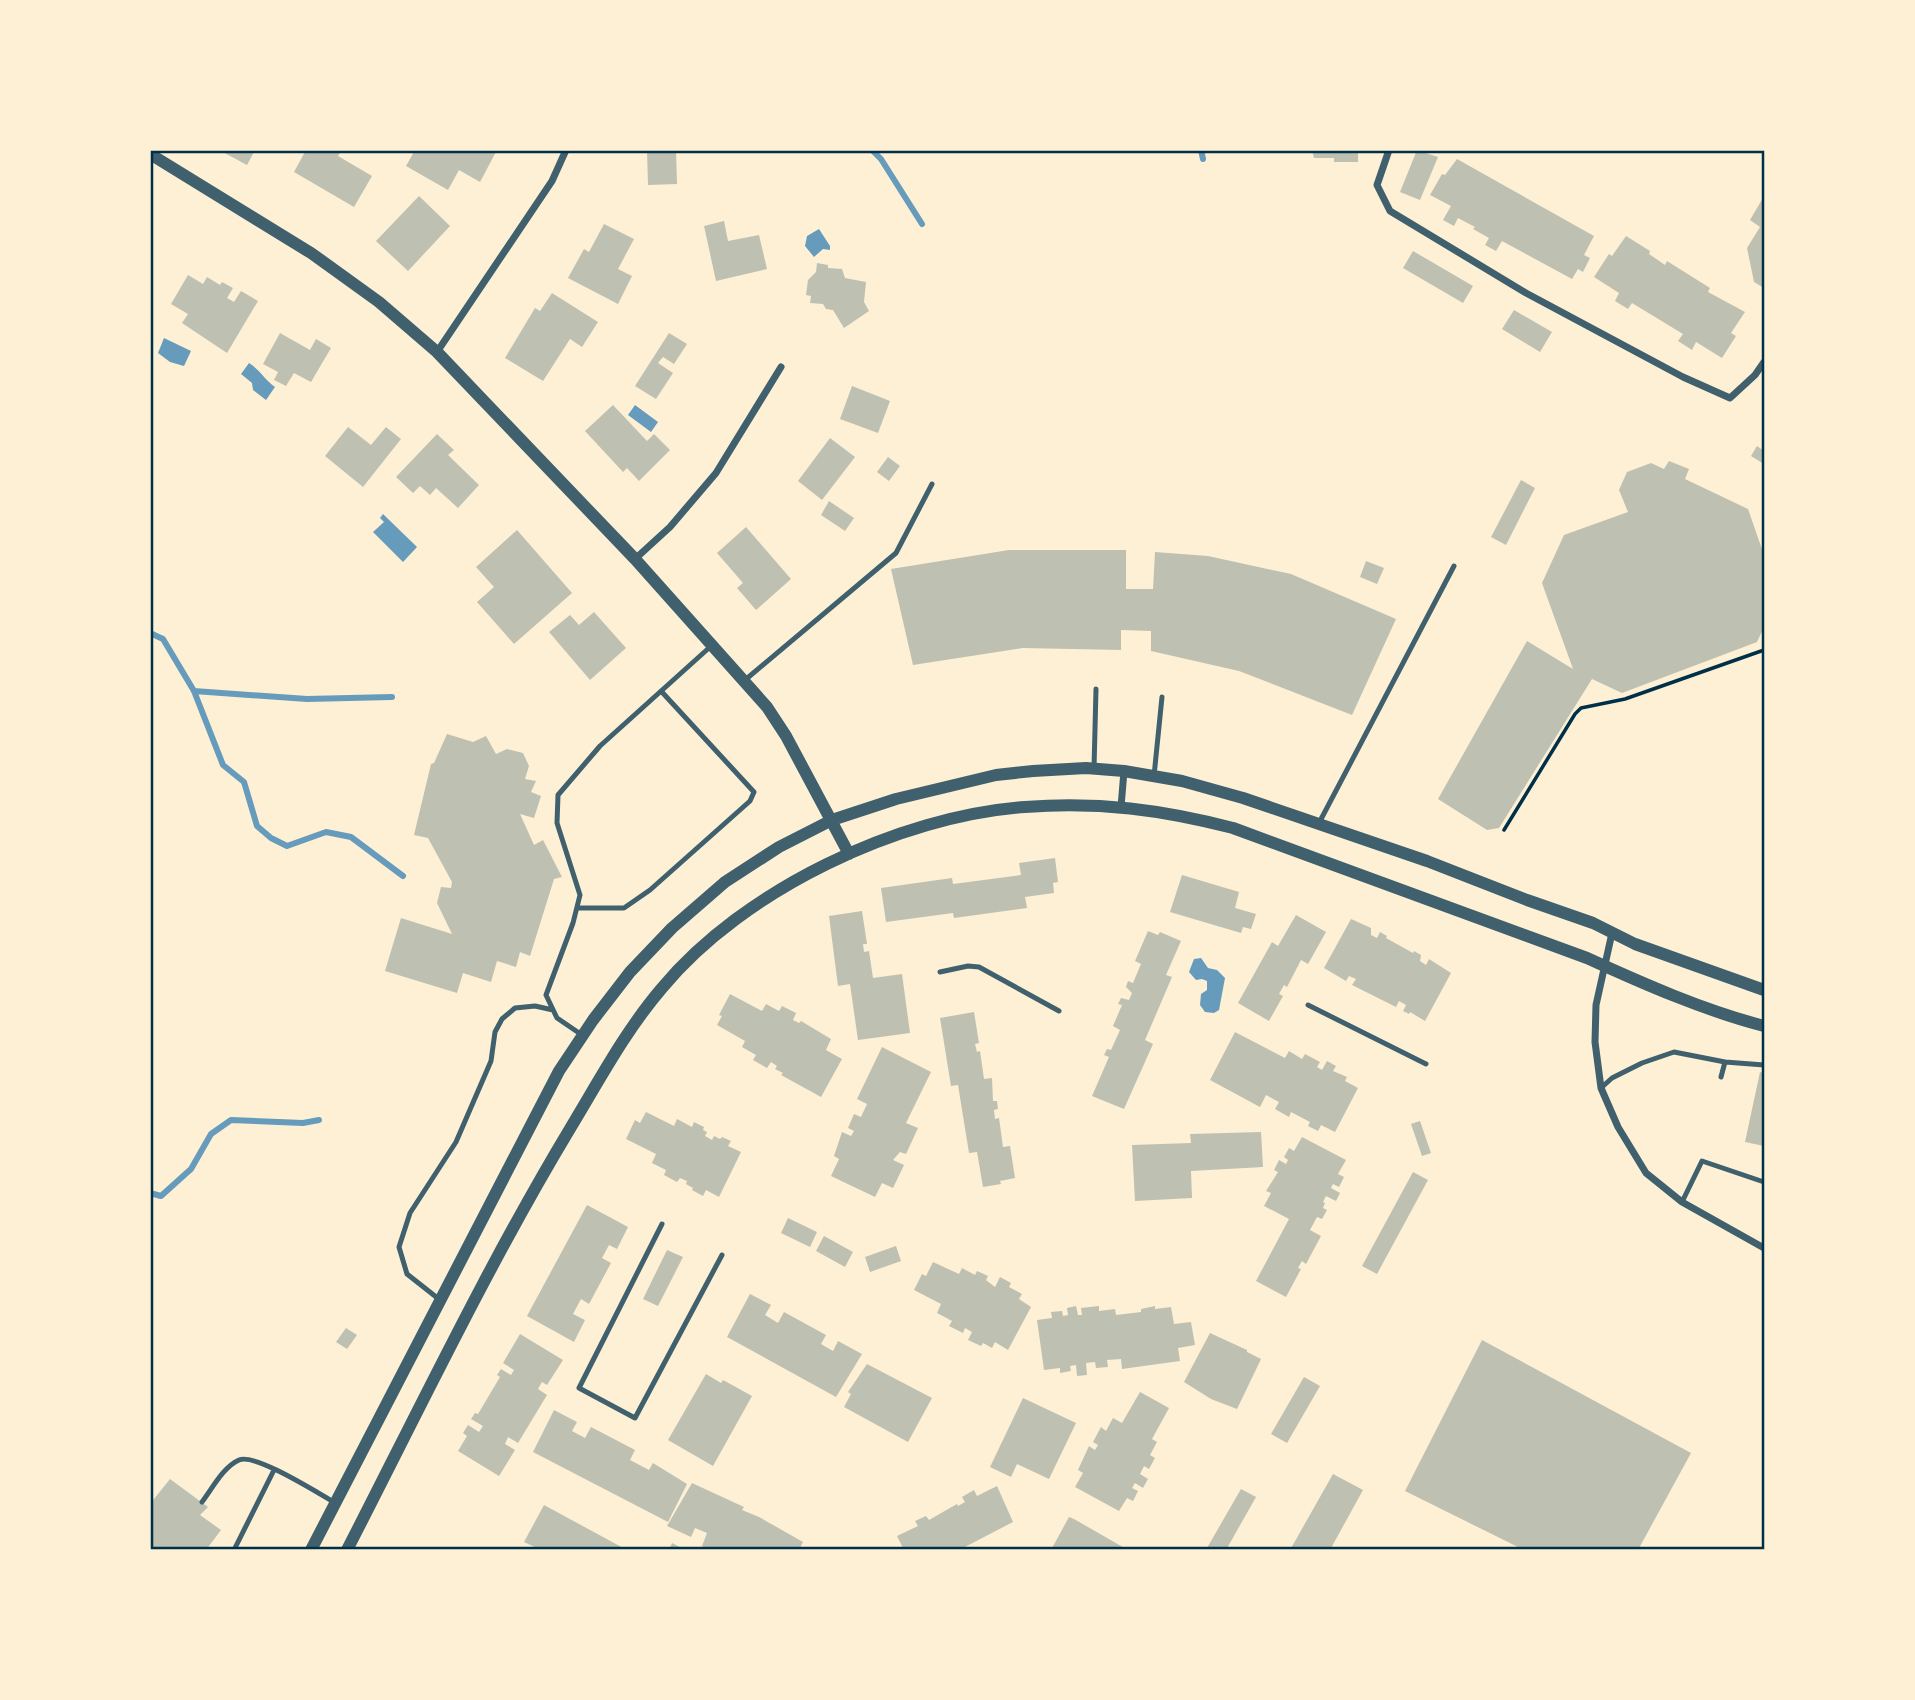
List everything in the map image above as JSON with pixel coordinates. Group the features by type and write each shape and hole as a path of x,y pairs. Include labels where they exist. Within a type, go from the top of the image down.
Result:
{"street":[{"path":"437,352 552,181 566,150"},
{"path":"1389,150 1377,186 1390,211 1526,293 1683,377 1730,398 1765,362"},
{"path":"150,154 311,253 379,302 437,352 635,559 745,680 786,736 849,854"},
{"path":"635,559 670,527 716,473 780,367"},
{"path":"311,1549 558,1071 582,1035 629,972 672,928 725,882 779,847 831,820 921,792 996,775 1094,769 1154,776 1243,798 1319,823 1593,923 1635,944 1765,990"},
{"path":"1121,807 1124,771"},
{"path":"347,1549 528,1199 625,1037 663,987 706,943 756,903 802,875 849,854 937,822 1024,807 1121,807 1187,816 1233,828 1605,966 1668,994 1765,1026"},
{"path":"1612,933 1596,1005 1595,1042 1601,1088 1618,1127 1646,1173 1682,1202 1765,1248"}],"lane":[{"path":"745,680 896,552 932,484"},
{"path":"1319,823 1454,566"},
{"path":"582,1035 557,1018 546,995 580,895 557,823 558,795 600,747 713,645"},
{"path":"1094,769 1096,689"},
{"path":"577,908 624,908 650,890 750,801 754,792 661,691"},
{"path":"1154,776 1162,697"},
{"path":"940,972 968,966 979,967 1059,1011"},
{"path":"1308,1005 1426,1064"},
{"path":"440,1300 407,1274 399,1247 411,1213 456,1142 491,1061 495,1032 502,1018 515,1008 536,1006 553,1010"},
{"path":"1601,1088 1612,1078 1642,1063 1674,1052 1724,1062 1765,1065"},
{"path":"1721,1077 1724,1062"},
{"path":"1682,1202 1702,1161 1765,1182"},
{"path":"663,1224 579,1388 635,1419 722,1255"},
{"path":"202,1502 227,1469 240,1459 251,1459 335,1503"},
{"path":"234,1549 274,1470"}],"path":[{"path":"1504,830 1581,708 1625,699 1765,649"}],"water":[{"path":"819,229 830,250 823,249 814,257 805,246 807,236"},
{"path":"164,338 191,351 184,366 170,362 158,353"},
{"path":"249,363 275,387 266,400 253,390 252,383 241,374"},
{"path":"635,405 658,422 651,432 628,415"},
{"path":"383,514 417,547 403,562 373,532 384,522 380,518"},
{"path":"1201,958 1208,968 1217,970 1225,978 1219,1010 1214,1013 1205,1012 1200,1005 1201,994 1207,990 1207,981 1196,980 1189,972 1194,959"}],"building":[{"path":"219,150 255,150 247,165"},
{"path":"306,150 342,150 338,156 372,176 354,207 294,172"},
{"path":"415,150 497,150 480,182 459,170 448,190 406,166"},
{"path":"647,150 676,150 677,184 648,185"},
{"path":"1312,150 1358,150 1358,162 1334,162 1334,158 1314,158"},
{"path":"1417,150 1438,157 1420,200 1400,192"},
{"path":"1457,159 1594,236 1584,255 1590,258 1583,272 1578,269 1572,279 1502,241 1496,251 1485,245 1489,238 1473,229 1475,227 1458,218 1454,226 1443,220 1451,206 1430,195 1442,174 1445,175"},
{"path":"419,196 450,226 408,271 376,241"},
{"path":"1764,196 1764,288 1754,282 1747,248 1760,227 1750,220"},
{"path":"724,221 728,241 759,235 767,269 716,281 704,226"},
{"path":"604,224 634,239 618,269 632,276 618,304 568,278 584,249 589,252"},
{"path":"1626,236 1650,251 1649,254 1665,265 1667,261 1710,288 1708,292 1745,312 1731,333 1736,336 1722,358 1696,342 1692,350 1678,341 1683,334 1632,303 1628,309 1615,301 1619,293 1594,277 1609,254 1612,256"},
{"path":"1413,251 1473,286 1463,303 1403,268"},
{"path":"817,263 828,265 828,268 842,269 845,278 866,282 864,302 869,311 844,328 833,310 826,309 823,304 810,303 811,296 806,295 808,280 816,272"},
{"path":"188,275 203,284 207,277 220,285 222,282 233,288 227,298 234,302 241,291 258,301 227,353 182,323 188,314 171,304"},
{"path":"552,293 598,322 582,347 570,339 543,381 505,358 535,308 540,311"},
{"path":"1514,310 1552,332 1540,352 1502,329"},
{"path":"280,333 310,350 316,339 331,348 311,382 294,373 286,386 274,380 278,372 263,364"},
{"path":"669,333 687,344 674,364 663,357 658,363 673,373 656,399 635,386"},
{"path":"852,386 890,401 878,433 840,419"},
{"path":"613,405 647,441 654,434 670,450 639,481 627,468 623,472 585,431"},
{"path":"348,427 371,445 386,427 401,439 363,487 325,456"},
{"path":"437,434 454,450 448,455 479,485 458,508 436,488 430,495 420,486 413,493 396,477"},
{"path":"830,438 855,457 822,500 798,481"},
{"path":"1757,446 1764,451 1764,464 1751,456"},
{"path":"888,457 900,466 889,481 877,472"},
{"path":"1669,461 1689,469 1685,479 1748,509 1764,555 1764,630 1757,642 1622,693 1592,679 1499,828 1487,830 1438,799 1527,641 1573,669 1542,583 1564,535 1628,512 1619,490 1627,472 1651,463 1664,469"},
{"path":"1521,480 1535,488 1506,545 1491,537"},
{"path":"829,501 854,518 845,531 821,515"},
{"path":"746,527 791,579 756,610 737,588 743,583 717,553"},
{"path":"517,530 572,593 514,644 477,602 494,587 476,567"},
{"path":"1009,550 1126,550 1126,589 1153,589 1155,552 1208,556 1291,574 1396,619 1352,715 1239,671 1151,651 1151,631 1121,630 1121,650 1023,648 913,665 891,569"},
{"path":"1366,561 1384,568 1377,584 1360,577"},
{"path":"594,612 626,648 590,680 549,632 570,615 579,625"},
{"path":"447,734 473,742 486,736 496,754 507,749 523,753 529,766 525,779 536,781 531,792 541,796 534,818 520,814 534,845 543,840 562,877 554,879 530,956 520,952 516,967 497,961 491,982 463,973 457,993 385,971 401,918 452,934 437,903 441,887 451,888 452,882 428,838 414,835 431,764 434,763"},
{"path":"1055,858 1058,882 1053,883 1054,893 1025,897 1027,908 954,918 953,913 886,922 881,888 952,878 953,884 1021,875 1019,863"},
{"path":"1182,875 1239,892 1235,908 1256,914 1251,929 1243,927 1241,933 1170,912"},
{"path":"862,911 867,944 863,944 864,952 869,951 873,978 902,974 910,1033 858,1040 850,984 838,986 829,916"},
{"path":"1296,915 1326,932 1308,964 1301,960 1287,987 1284,985 1279,994 1283,996 1269,1021 1238,1003 1272,942 1278,946"},
{"path":"1351,919 1371,928 1371,935 1377,938 1380,932 1387,936 1386,938 1421,955 1420,961 1426,965 1429,959 1451,973 1425,1021 1403,1011 1406,1005 1399,1001 1396,1007 1352,985 1356,979 1349,976 1346,981 1324,968"},
{"path":"1148,931 1158,935 1160,932 1181,941 1166,975 1172,977 1145,1040 1153,1044 1124,1109 1092,1096 1109,1057 1104,1055 1107,1049 1111,1050 1120,1030 1113,1026 1122,1005 1118,1004 1121,998 1129,1000 1132,993 1126,987 1128,981 1133,983 1141,964 1135,961"},
{"path":"730,994 762,1011 766,1004 779,1011 782,1006 796,1013 793,1020 799,1023 801,1021 831,1039 826,1050 842,1059 821,1097 781,1075 783,1073 775,1069 777,1066 771,1062 767,1068 753,1060 756,1055 742,1047 745,1041 717,1025"},
{"path":"974,1012 979,1043 975,1044 977,1052 980,1051 984,1079 992,1078 993,1101 997,1101 998,1109 994,1110 995,1119 999,1118 1003,1147 1010,1146 1015,1178 983,1187 977,1152 969,1153 958,1085 951,1086 940,1018"},
{"path":"1235,1032 1285,1058 1289,1051 1302,1059 1305,1054 1320,1062 1317,1067 1322,1070 1327,1061 1336,1066 1333,1071 1347,1077 1345,1081 1358,1088 1335,1132 1321,1125 1318,1131 1308,1126 1310,1122 1291,1112 1289,1117 1275,1109 1279,1102 1266,1095 1260,1107 1210,1080"},
{"path":"882,1047 931,1072 906,1123 918,1128 906,1154 900,1152 893,1160 904,1165 893,1188 882,1183 875,1197 831,1176 839,1159 834,1156 842,1132 851,1136 854,1131 848,1128 854,1114 861,1117 867,1104 857,1099"},
{"path":"1760,1072 1764,1073 1764,1146 1745,1142"},
{"path":"646,1112 674,1126 677,1119 692,1127 694,1122 704,1127 703,1130 707,1132 705,1136 712,1140 714,1136 731,1141 728,1146 741,1152 719,1197 706,1190 703,1196 692,1190 693,1188 686,1184 687,1181 680,1178 677,1182 664,1175 666,1170 652,1163 656,1154 626,1139 635,1120 640,1123"},
{"path":"1420,1121 1431,1153 1422,1156 1411,1124"},
{"path":"1261,1132 1263,1167 1191,1171 1192,1198 1135,1201 1132,1145 1191,1143 1190,1134"},
{"path":"1302,1137 1346,1160 1338,1174 1344,1177 1339,1187 1333,1184 1331,1188 1340,1193 1336,1201 1326,1196 1323,1208 1327,1210 1322,1219 1317,1217 1310,1230 1321,1236 1306,1264 1302,1261 1298,1268 1301,1269 1286,1297 1256,1281 1289,1219 1264,1206 1271,1193 1266,1191 1278,1172 1274,1170 1279,1160 1286,1164 1288,1160 1284,1157 1289,1148 1294,1151"},
{"path":"1413,1172 1428,1180 1377,1274 1362,1266"},
{"path":"587,1205 628,1227 617,1249 609,1245 602,1258 611,1263 589,1304 581,1299 573,1314 585,1320 574,1342 527,1316"},
{"path":"788,1218 817,1232 810,1247 781,1233"},
{"path":"824,1236 853,1252 845,1267 816,1251"},
{"path":"896,1246 901,1261 870,1272 865,1257"},
{"path":"667,1250 683,1257 658,1306 643,1299"},
{"path":"933,1262 959,1274 962,1268 975,1275 977,1271 988,1276 986,1280 995,1287 1000,1277 1011,1283 1009,1287 1022,1294 1019,1299 1031,1307 1008,1350 995,1342 992,1348 968,1340 972,1332 965,1328 963,1333 949,1326 952,1321 937,1313 941,1304 914,1290 922,1274 926,1276"},
{"path":"750,1294 771,1305 765,1315 778,1323 784,1312 826,1335 821,1344 833,1351 838,1341 862,1354 836,1397 727,1337"},
{"path":"1076,1306 1078,1315 1082,1315 1081,1308 1099,1306 1099,1311 1115,1309 1116,1315 1141,1312 1141,1309 1155,1306 1155,1309 1171,1307 1174,1324 1191,1322 1195,1345 1178,1348 1180,1361 1122,1369 1121,1359 1107,1360 1108,1367 1096,1368 1095,1362 1086,1363 1087,1375 1077,1376 1076,1365 1070,1366 1071,1371 1060,1373 1060,1368 1044,1370 1037,1320 1052,1318 1051,1312 1062,1311 1063,1316 1068,1315 1067,1308"},
{"path":"346,1328 357,1335 347,1349 336,1342"},
{"path":"1210,1333 1261,1359 1237,1409 1211,1399 1184,1382"},
{"path":"520,1334 563,1360 547,1385 542,1382 538,1389 547,1395 518,1443 508,1437 505,1444 515,1450 499,1476 458,1451 467,1436 463,1433 468,1425 479,1432 483,1426 471,1419 475,1413 478,1414 500,1377 497,1375 501,1369 511,1375 514,1370 503,1363"},
{"path":"1482,1340 1691,1453 1638,1550 1524,1550 1405,1491"},
{"path":"867,1364 932,1398 908,1442 844,1407 851,1394 848,1392"},
{"path":"706,1374 752,1396 713,1466 668,1440"},
{"path":"1304,1377 1320,1386 1287,1443 1271,1434"},
{"path":"1140,1392 1169,1408 1152,1439 1157,1442 1150,1455 1155,1458 1149,1469 1144,1466 1140,1474 1148,1479 1143,1488 1135,1483 1132,1488 1138,1491 1133,1501 1127,1498 1119,1511 1075,1487 1083,1473 1078,1470 1089,1446 1095,1450 1098,1445 1093,1442 1101,1427 1106,1431 1113,1418 1122,1423"},
{"path":"1023,1398 1076,1423 1049,1479 1017,1464 1011,1477 990,1467"},
{"path":"554,1410 577,1422 572,1431 585,1438 591,1427 635,1450 630,1460 649,1470 653,1463 687,1484 668,1522 533,1452"},
{"path":"1333,1474 1363,1490 1330,1550 1290,1550"},
{"path":"170,1479 208,1507 200,1515 221,1530 206,1550 150,1550 150,1504"},
{"path":"692,1483 744,1507 742,1510 803,1542 799,1550 709,1550 702,1546 707,1533 695,1528 691,1537 667,1526"},
{"path":"997,1486 1013,1522 959,1550 904,1550 897,1536 918,1526 915,1521 926,1516 929,1520 957,1504 958,1506 965,1502 962,1497 974,1490 977,1496"},
{"path":"1241,1489 1256,1497 1226,1550 1210,1550 1207,1548"},
{"path":"544,1505 627,1550 541,1550 524,1542"},
{"path":"1069,1517 1074,1519 1128,1550 1051,1550"},
{"path":"672,1543 686,1550 669,1550"}],"waterway":[{"path":"872,150 881,159 922,224"},
{"path":"1201,150 1203,159"},
{"path":"150,633 163,639 194,691 223,765 244,782 257,826 271,838 287,846 326,832 351,837 403,876"},
{"path":"194,691 307,699 392,697"},
{"path":"150,1193 161,1196 191,1169 211,1134 231,1120 303,1123 319,1120"}]}
